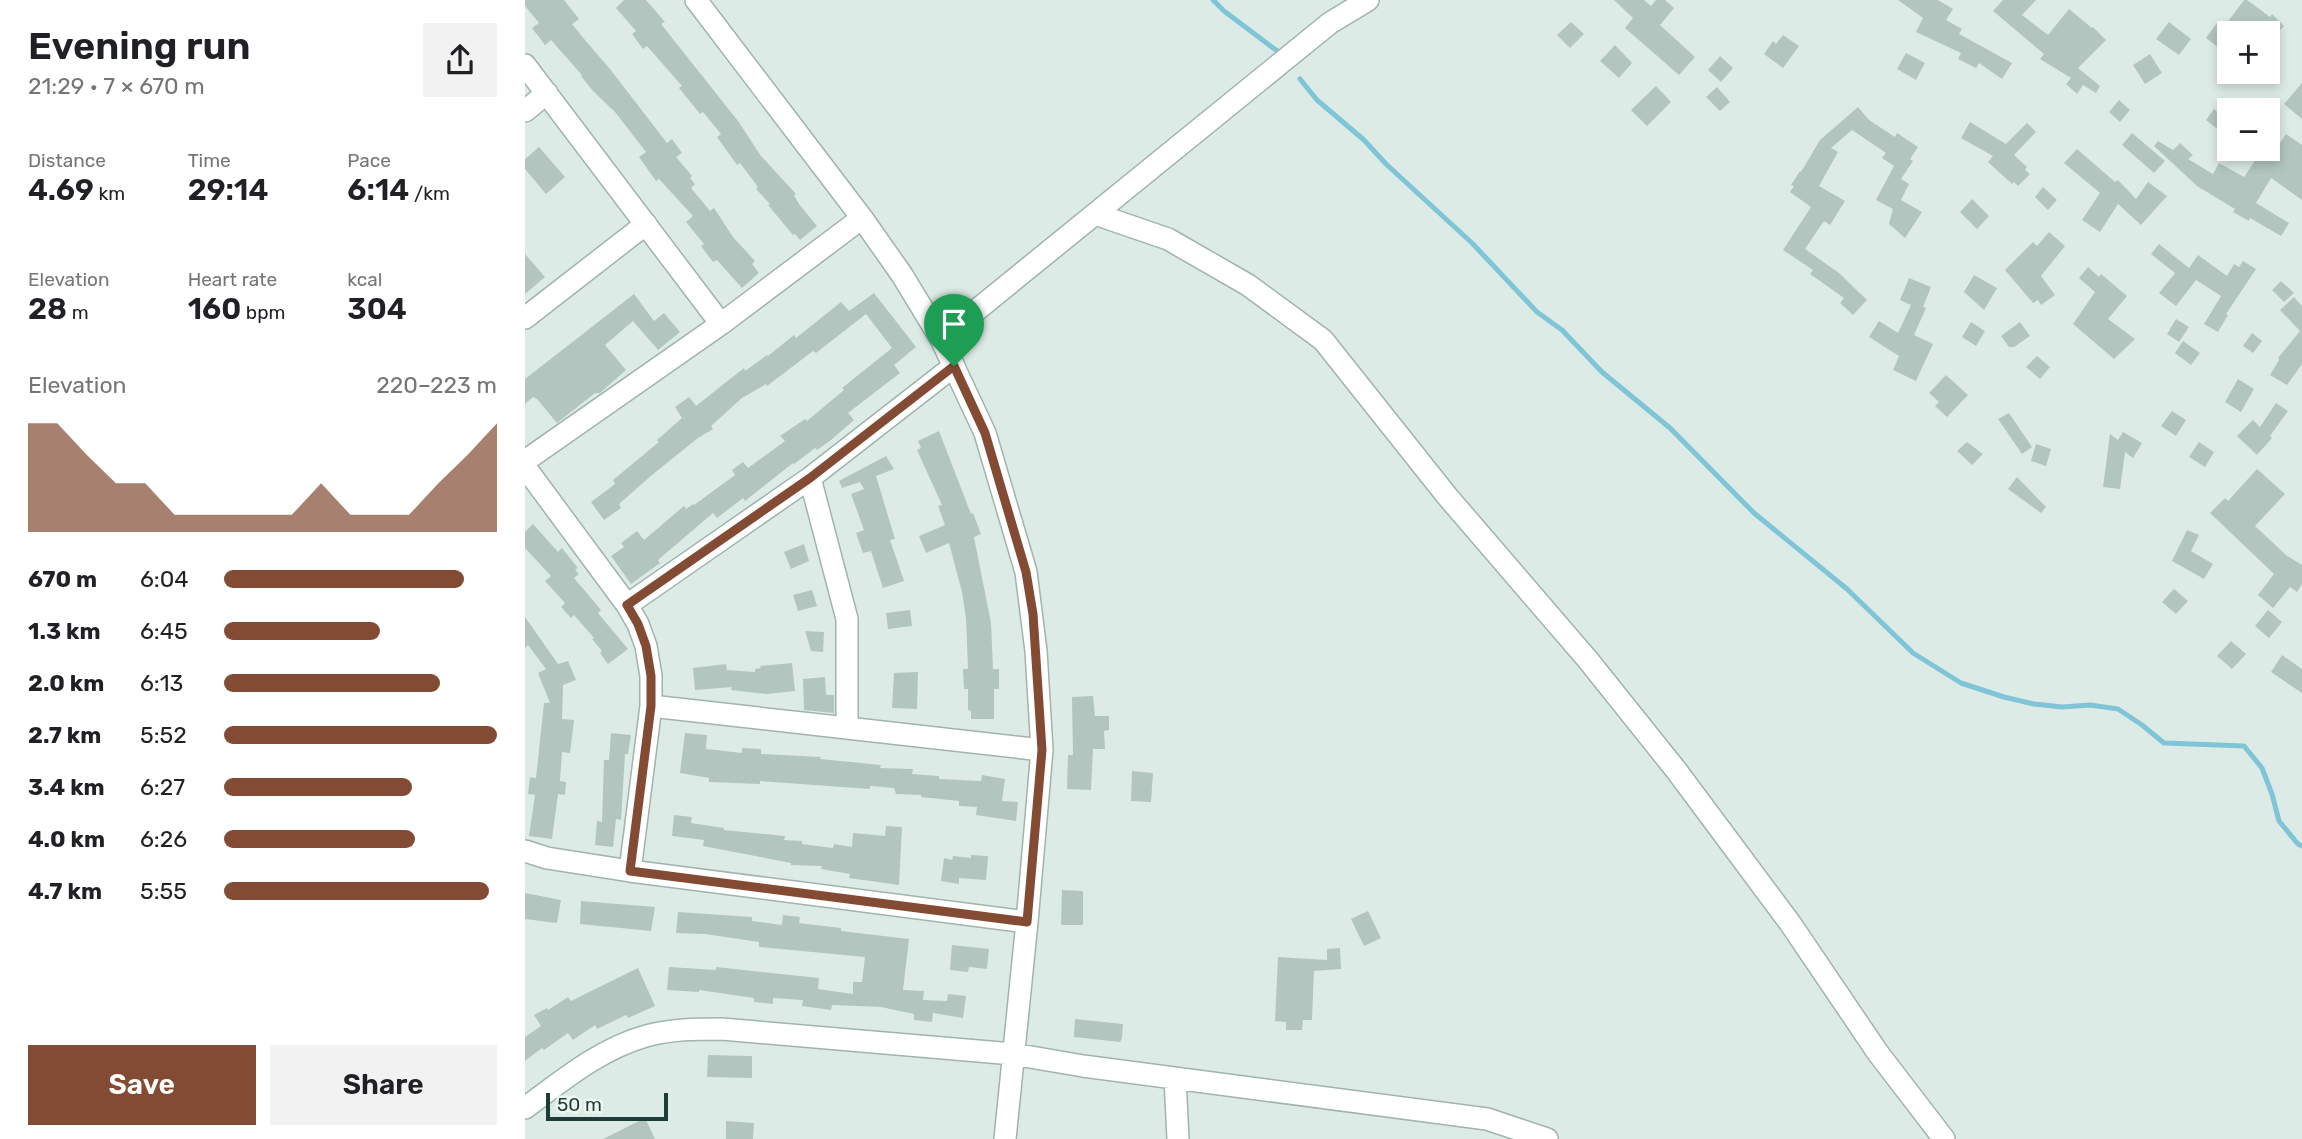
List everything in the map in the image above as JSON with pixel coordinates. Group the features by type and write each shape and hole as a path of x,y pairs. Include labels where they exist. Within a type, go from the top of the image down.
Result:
{"street":[{"path":"696,0 862,218 902,275 941,339 985,433 1026,572 1035,639 1042,750 1005,1139"},
{"path":"941,339 1330,23 1368,0"},
{"path":"525,65 721,324"},
{"path":"525,111 547,93"},
{"path":"1095,214 1168,239 1248,285 1323,340 1447,496 1588,660 1676,770 1790,923 1878,1053 1944,1139"},
{"path":"525,461 721,324 862,218"},
{"path":"525,318 646,224"},
{"path":"627,605 810,478 954,366"},
{"path":"525,467 627,605 646,646 651,676 651,706 630,871"},
{"path":"810,478 847,619 846,727"},
{"path":"651,706 1042,750"},
{"path":"525,851 547,858 630,871 1027,922"},
{"path":"525,1108 586,1064 615,1047 646,1036 683,1030 772,1032 1013,1054 1487,1119 1547,1139"},
{"path":"1175,1078 1178,1139"}],"building":[{"path":"525,0 564,0 579,19 572,24 667,143 672,139 682,153 676,157 692,176 690,178 695,184 691,188 710,211 714,208 733,237 755,261 752,264 759,273 742,288 717,260 713,262 701,246 704,244 686,222 693,216 659,179 656,181 639,157 646,152 615,112 593,91 551,40 545,45 532,28 539,23 525,6"},
{"path":"624,0 646,0 665,22 661,24 738,121 761,156 796,194 794,195 799,204 817,226 800,240 768,205 770,204 756,189 758,187 740,163 737,165 717,137 721,134 703,112 700,114 679,88 682,86 647,46 643,49 632,34 636,31 616,8"},
{"path":"1614,0 1644,0 1651,6 1656,0 1665,0 1674,8 1660,25 1695,57 1679,75 1625,28 1633,18"},
{"path":"1898,0 1938,0 1953,9 1946,20 1962,29 1959,34 2012,63 2002,79 1979,63 1976,68 1958,59 1961,53 1916,32 1923,18"},
{"path":"2003,0 2036,0 2022,15 2048,35 2069,9 2106,40 2078,68 2100,86 2096,93 2083,85 2077,94 2066,84 2071,78 2040,59 2044,54 1993,11"},
{"path":"2244,0 2247,0 2279,21 2228,21"},
{"path":"1571,22 1584,34 1570,48 1557,35"},
{"path":"2169,22 2191,39 2179,55 2156,39"},
{"path":"2217,23 2217,47 2206,38"},
{"path":"1783,35 1799,46 1783,68 1764,54 1773,41 1776,44"},
{"path":"1615,45 1632,63 1619,78 1600,61"},
{"path":"1906,53 1925,63 1916,80 1897,69"},
{"path":"2150,54 2162,73 2145,84 2133,65"},
{"path":"1720,56 1733,68 1721,82 1708,70"},
{"path":"2302,83 2302,119 2284,104"},
{"path":"1656,86 1671,102 1647,126 1631,110"},
{"path":"1717,87 1730,102 1720,111 1706,97"},
{"path":"2119,100 2130,110 2120,122 2109,112"},
{"path":"1858,107 1869,120 1895,137 1897,133 1918,147 1910,159 1913,161 1901,179 1909,184 1901,200 1922,212 1905,238 1889,224 1893,209 1876,200 1894,166 1882,158 1886,153 1852,130 1831,148 1838,152 1819,186 1845,201 1830,225 1824,221 1805,249 1839,273 1867,300 1853,315 1840,303 1844,298 1810,274 1813,270 1783,250 1811,207 1790,192 1794,186 1791,185 1820,140"},
{"path":"2214,109 2217,112 2217,129 2206,120"},
{"path":"1970,122 2006,144 2027,123 2036,132 2014,155 2027,167 2025,170 2030,174 2018,186 2014,182 2012,184 1988,162 1993,156 1961,138"},
{"path":"2132,133 2165,161 2154,173 2122,145"},
{"path":"2286,134 2302,145 2302,200 2271,178 2256,203 2289,223 2281,236 2250,218 2249,221 2233,212 2235,209 2197,186 2154,146 2158,141 2173,150 2180,143 2193,155 2188,159 2213,174 2219,163 2244,177 2255,161 2280,161 2280,143"},
{"path":"539,147 565,177 546,194 525,169 525,159"},
{"path":"2077,149 2115,182 2118,180 2136,199 2148,182 2167,196 2141,225 2118,204 2100,232 2082,220 2100,193 2064,163"},
{"path":"2043,187 2057,200 2048,210 2035,197"},
{"path":"1972,199 1989,216 1977,229 1960,212"},
{"path":"2049,232 2065,246 2041,276 2055,295 2041,305 2038,300 2033,303 2005,270 2033,242 2037,246"},
{"path":"2159,244 2189,268 2198,255 2227,276 2234,264 2239,267 2243,261 2256,269 2226,314 2228,315 2218,332 2204,324 2221,296 2196,280 2176,306 2159,293 2175,273 2151,254"},
{"path":"525,254 545,277 525,294"},
{"path":"2088,267 2099,277 2101,274 2127,296 2108,319 2135,339 2114,359 2073,324 2095,292 2079,278"},
{"path":"1974,275 1997,288 1984,310 1964,292"},
{"path":"1909,278 1931,287 1923,307 1926,308 1914,335 1933,344 1916,381 1893,370 1899,356 1869,337 1879,321 1898,333 1911,305 1900,300"},
{"path":"2281,281 2294,293 2284,302 2272,290"},
{"path":"874,293 916,347 894,365 900,373 848,413 854,420 831,440 793,463 745,501 743,498 717,518 713,513 658,560 660,563 631,584 611,556 624,547 621,543 637,531 644,540 684,506 686,509 694,505 735,475 732,470 743,462 748,468 785,441 780,436 805,419 807,421 844,390 842,388 892,348 866,314 816,353 813,351 767,386 766,384 742,398 711,426 713,429 652,475 619,504 621,508 604,520 591,502 615,484 613,480 659,442 657,440 682,418 675,407 689,397 696,406 744,368 745,371 768,356 794,335 796,338 841,302 849,311"},
{"path":"634,294 654,321 664,313 680,332 658,350 633,321 605,345 626,370 600,393 595,393 557,423 537,399 533,397 525,404 525,379"},
{"path":"2294,297 2302,306 2302,364 2287,385 2270,375 2278,358 2300,331 2280,310"},
{"path":"2176,319 2189,327 2179,342 2167,334"},
{"path":"1971,322 1985,331 1976,346 1962,337"},
{"path":"2020,322 2030,336 2014,347 2009,347 2001,336"},
{"path":"2252,333 2262,341 2253,353 2243,346"},
{"path":"2183,341 2200,353 2191,365 2175,353"},
{"path":"2037,356 2050,367 2040,379 2026,367"},
{"path":"1946,375 1968,395 1947,417 1935,406 1939,402 1929,393"},
{"path":"2238,379 2254,389 2241,412 2225,402"},
{"path":"2276,403 2288,411 2270,436 2272,438 2257,455 2237,436 2253,420 2260,427"},
{"path":"2172,411 2186,420 2176,436 2161,426"},
{"path":"2009,413 2032,447 2022,454 1998,419"},
{"path":"939,431 981,534 974,537 991,623 993,669 999,669 999,689 994,689 994,719 971,719 971,711 968,710 968,689 964,689 963,669 968,669 966,618 949,543 926,553 919,536 945,525 938,506 942,505 917,450 921,448 918,441"},
{"path":"2123,432 2142,443 2133,458 2125,452 2120,489 2103,487 2110,434 2118,440"},
{"path":"1967,442 1983,454 1972,465 1957,451"},
{"path":"2199,442 2214,452 2205,467 2189,457"},
{"path":"2036,444 2051,449 2046,466 2031,461"},
{"path":"886,456 894,469 876,476 895,539 890,540 904,581 883,588 871,551 863,553 856,533 864,530 851,494 864,489 860,482 842,488 839,481"},
{"path":"2257,469 2285,494 2255,526 2286,555 2302,565 2302,584 2297,592 2290,587 2273,608 2258,595 2274,574 2210,513 2225,498 2228,501"},
{"path":"2017,477 2046,507 2041,513 2008,489"},
{"path":"533,524 558,552 562,548 578,568 575,570 579,574 574,578 601,610 598,613 628,649 608,664 592,639 594,638 574,615 571,618 561,607 565,603 545,581 551,576 525,548 525,532"},
{"path":"2187,530 2199,535 2191,551 2213,564 2204,579 2172,561"},
{"path":"804,544 809,561 791,569 784,552"},
{"path":"2174,589 2188,601 2176,614 2162,602"},
{"path":"812,590 817,606 798,611 793,595"},
{"path":"910,610 912,626 888,629 886,613"},
{"path":"2268,610 2282,622 2269,638 2255,626"},
{"path":"525,617 558,664 568,661 576,680 563,685 562,719 574,720 570,753 562,752 560,781 566,782 565,795 558,794 552,839 529,836 535,795 528,794 530,777 536,778 544,703 550,703 538,673 546,669 528,645 525,648"},
{"path":"805,631 824,632 823,652 811,651"},
{"path":"2231,641 2246,654 2232,669 2217,656"},
{"path":"2282,655 2302,669 2302,693 2271,672"},
{"path":"792,663 795,691 767,694 731,690 732,687 695,690 693,668 726,664 727,670 755,672 760,666"},
{"path":"918,672 917,709 892,708 894,673"},
{"path":"825,677 826,695 834,695 834,713 804,710 803,679"},
{"path":"1093,696 1095,716 1109,716 1109,730 1104,731 1105,749 1093,749 1091,790 1067,789 1068,755 1073,755 1072,697"},
{"path":"611,733 631,735 628,754 625,754 621,820 616,819 613,847 595,845 597,821 602,822 604,760 609,760"},
{"path":"685,733 707,735 706,749 742,753 742,748 761,749 761,754 821,757 820,759 881,765 880,768 913,769 912,774 939,776 939,779 981,781 982,775 1005,779 1002,801 1018,802 1016,821 976,815 977,807 959,806 959,801 896,794 894,788 870,786 870,789 760,781 760,784 709,782 709,778 680,773"},
{"path":"1132,771 1153,773 1151,802 1131,801"},
{"path":"674,815 692,817 691,823 724,830 785,836 784,840 833,848 834,844 852,847 853,833 885,836 886,826 902,827 899,885 849,878 850,874 821,869 822,866 791,865 703,846 704,840 672,836"},
{"path":"971,855 988,856 986,880 959,878 959,884 941,881 944,858 971,858"},
{"path":"1062,890 1083,891 1083,925 1061,925"},
{"path":"525,893 561,900 557,923 525,919"},
{"path":"581,901 655,907 651,931 580,924"},
{"path":"1368,911 1381,938 1364,946 1351,919"},
{"path":"678,912 752,917 752,921 782,925 783,915 800,917 799,923 841,928 841,931 909,939 903,990 924,991 923,1000 947,1001 948,994 966,996 963,1018 933,1013 932,1022 914,1020 914,1014 881,1007 832,1005 831,1010 802,1006 803,1000 773,998 773,1004 754,1002 754,998 699,990 667,990 669,967 716,970 716,967 819,978 818,989 853,994 853,982 862,982 865,957 759,947 759,942 705,934 676,933"},
{"path":"952,945 989,949 987,969 969,967 968,972 950,970"},
{"path":"1340,948 1341,969 1314,971 1312,1020 1303,1020 1302,1030 1286,1030 1286,1022 1275,1021 1278,957 1327,960 1327,949"},
{"path":"638,968 655,1006 628,1018 626,1015 597,1029 595,1025 573,1040 568,1033 525,1061 525,1037 541,1026 534,1015 547,1008 548,1010 568,997 571,1001"},
{"path":"1075,1019 1123,1024 1122,1038 1120,1042 1074,1037"},
{"path":"708,1055 752,1056 752,1078 707,1077"},
{"path":"645,1118 655,1139 603,1139"},
{"path":"726,1121 754,1123 753,1139 726,1139"}],"waterway":[{"path":"1213,0 1280,53"},
{"path":"1300,79 1317,100 1364,140 1386,164 1472,243 1537,312 1562,330 1602,372 1670,428 1754,513 1847,589 1913,653 1961,683 2004,697 2062,707 2090,705 2118,709 2164,743 2244,746 2262,768 2279,821 2302,846"}],"route":[{"path":"954,366 985,433 1026,572 1033,614 1042,750 1027,922 630,871 651,706 651,676 646,646 627,605 810,478 954,366"}]}
